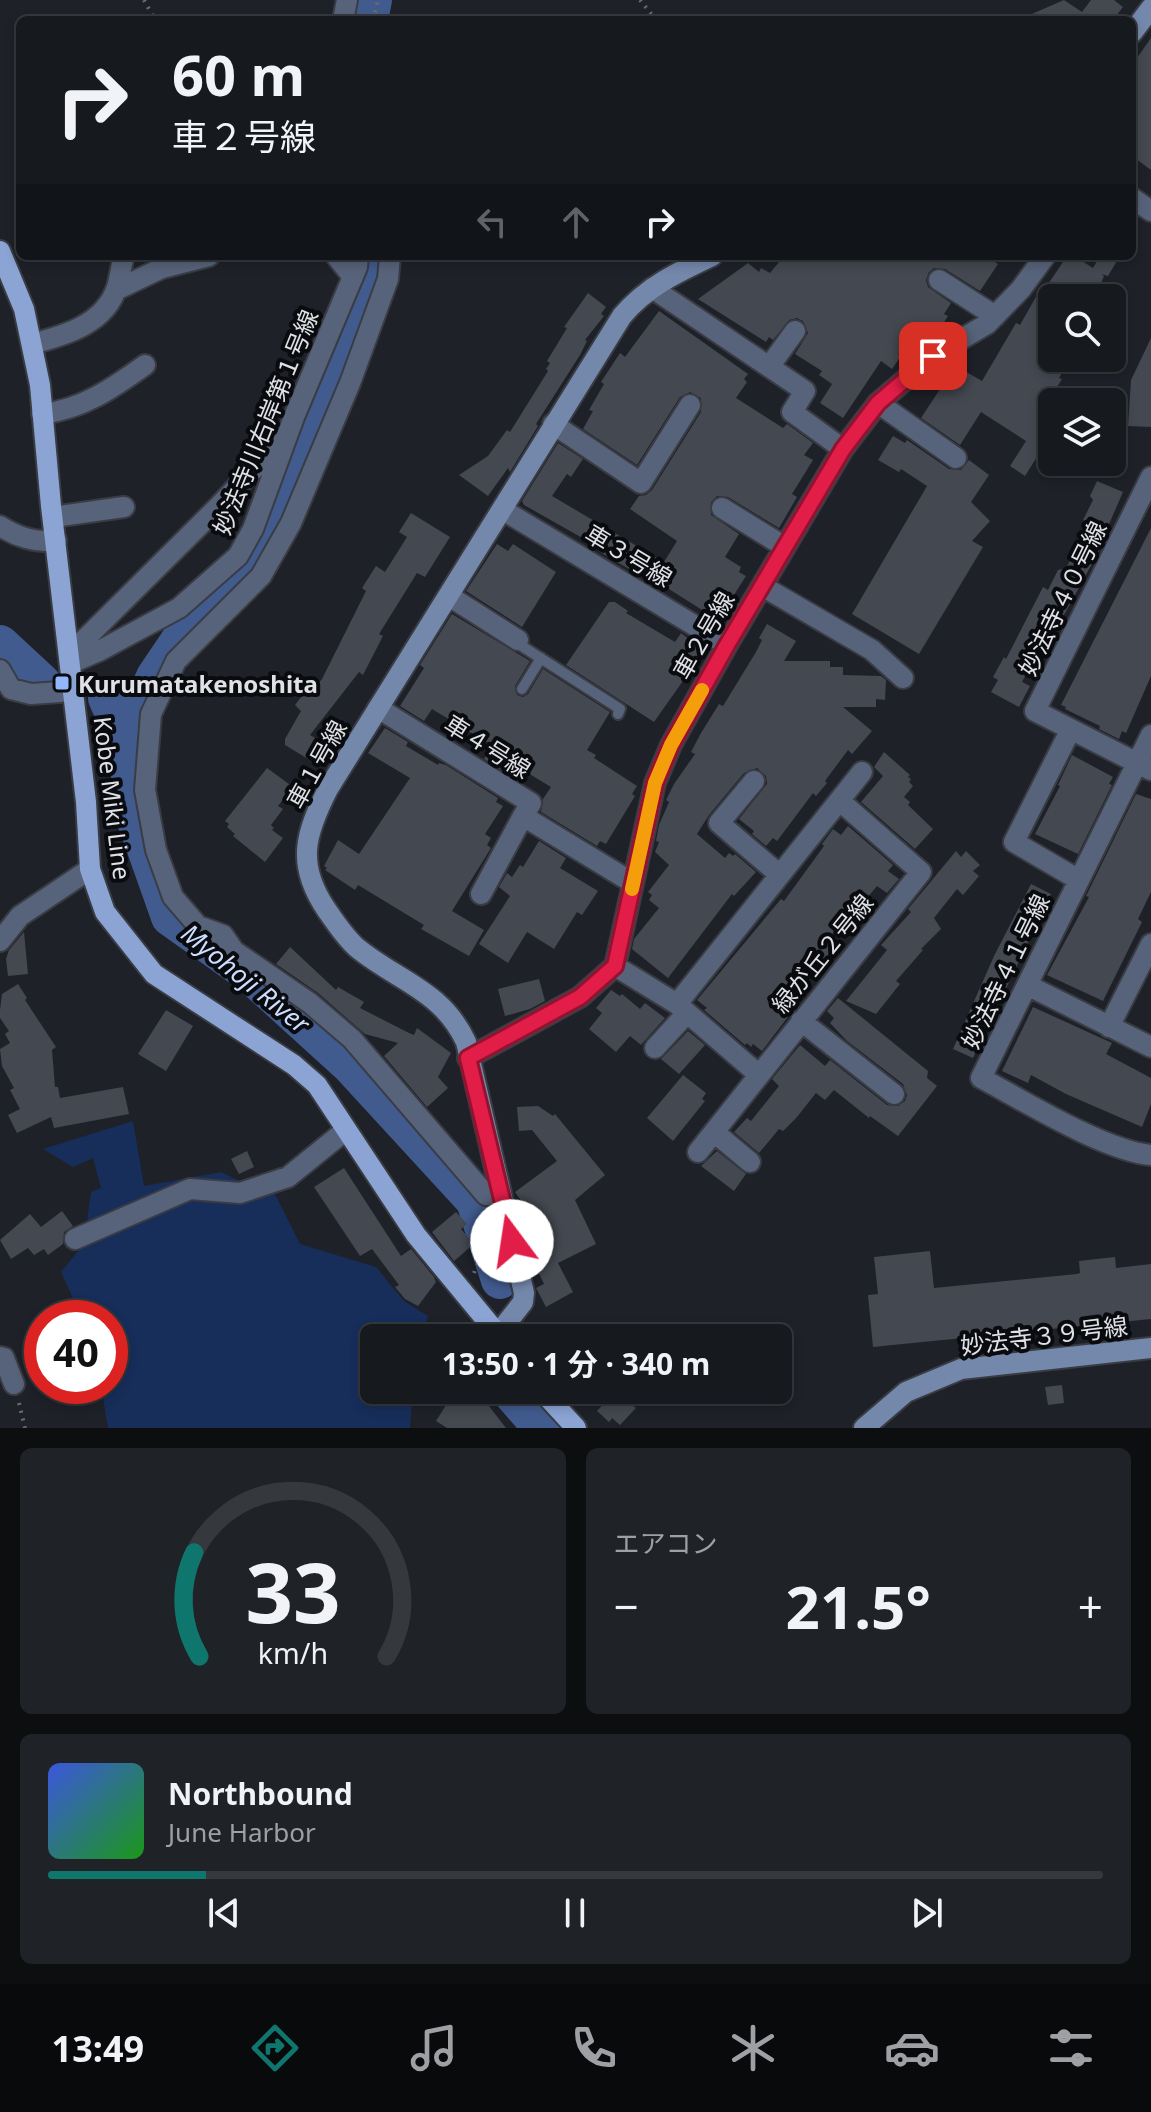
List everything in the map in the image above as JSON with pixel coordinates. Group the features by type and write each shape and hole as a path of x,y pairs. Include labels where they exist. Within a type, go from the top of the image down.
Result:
{"main road":[{"name":"Kobe Miki Line","path":"0,251 24,309 32,344 74,691 90,869 105,912 136,956 154,974 294,1065 317,1085 416,1235 489,1324"},
{"path":"554,1404 576,1428"}],"street":[{"path":"32,344 66,334 98,318 116,290 123,260"},
{"path":"116,290 162,268 193,260"},
{"path":"339,260 353,277"},
{"name":"妙法寺川右岸第１号線","path":"70,656 101,650 179,608 238,556 253,529 357,260"},
{"path":"390,260 388,279 350,383 291,523 261,576 176,661 151,714 145,790 156,850 173,897 198,926 223,935 234,951 310,1003 352,1039 486,1195 500,1194"},
{"name":"車１号線","path":"507,1324 523,1302 524,1293 461,1032 445,1008 356,947 338,928 309,881 305,853 315,814 622,316 637,298 704,260"},
{"name":"車２号線","path":"615,966 655,783 671,745 843,449 878,403 933,356 987,324 1021,289 1042,260"},
{"path":"939,280 995,316"},
{"path":"652,288 805,391 792,412 843,449"},
{"path":"769,367 795,331"},
{"path":"42,414 61,412 103,395 145,365"},
{"path":"878,403 956,458"},
{"path":"553,424 641,483 690,405"},
{"path":"70,656 207,519 289,431"},
{"name":"妙法寺４０号線","path":"1144,766 1035,711 1151,477"},
{"path":"53,517 124,507"},
{"path":"722,508 785,547"},
{"name":"車３号線","path":"503,510 727,645"},
{"path":"0,526 11,533 45,543 56,540"},
{"path":"762,586 872,650 903,678"},
{"path":"449,596 518,640"},
{"path":"3,681 11,689 31,694 74,691"},
{"name":"車４号線","path":"378,708 531,803 523,816 633,883"},
{"path":"1070,731 1014,842 1079,880"},
{"name":"妙法寺４１号線","path":"1151,735 1144,766 1079,880 981,1078 1094,1137 1151,1155"},
{"path":"655,1048 780,875 862,772"},
{"path":"754,781 719,823 780,875"},
{"name":"緑が丘２号線","path":"698,1152 921,872 840,801"},
{"path":"481,894 523,816"},
{"path":"0,941 20,916 90,869"},
{"path":"1109,1027 1151,944"},
{"path":"468,1058 580,997 615,966 682,1008 758,1074"},
{"path":"1027,985 1151,1047"},
{"path":"801,1021 856,1076 894,1094"},
{"path":"75,1239 190,1189 240,1193 288,1177 346,1130"},
{"path":"714,1132 750,1162"},
{"name":"妙法寺３９号線","path":"864,1428 906,1392 961,1369 1151,1348"},
{"path":"0,1357 4,1358 14,1384"}],"lane":[{"path":"518,640 520,645 620,709 618,714"},
{"path":"522,689 541,658"}],"path":[{"path":"640,0 653,16"},
{"path":"14,1384 25,1428"}],"shaded area":[{"path":"133,1121 144,1186 221,1172 244,1183 266,1176 300,1244 376,1267 404,1301 428,1316 426,1324 360,1324 360,1404 412,1404 410,1428 108,1428 104,1404 128,1404 128,1300 74,1300 61,1272 84,1244 91,1192 101,1188 93,1158 73,1167 43,1149"}],"building":[{"path":"1064,0 1082,12 1091,0 1114,0 1123,7 1116,16 1027,16"},
{"path":"1151,38 1151,170 1136,159 1136,59"},
{"path":"781,260 992,260 998,264 980,291 945,269 934,268 929,272 926,280 928,287 951,303 944,314 948,316 933,340 917,329 898,354 901,356 892,369 881,361 843,418 820,403 832,384 819,375 822,371 795,354 808,333 803,321 797,318 789,320 773,340 769,337 766,342 698,299 748,263 759,272 761,268 770,273"},
{"path":"1064,260 1080,260 1093,268 1098,260 1118,260 1108,276 1101,274 1104,276 1101,284 1048,284"},
{"path":"588,293 606,307 601,314 604,316 585,340 580,355 510,472 508,468 488,496 459,475 488,456 507,430 510,432 548,371 546,369 550,363 547,361 567,328 564,327"},
{"path":"1037,295 1038,372 1062,372 1059,378 1062,379 1057,388 1038,388 1038,455 1025,476 1010,466 1026,441 981,412 960,445 921,418 942,386 930,378 949,362 982,381 1016,323 1020,325"},
{"path":"659,311 748,374 744,379 747,382 736,398 783,428 787,424 813,443 804,455 813,460 792,494 797,497 779,528 728,497 717,496 711,502 711,515 739,534 725,557 741,567 739,572 746,576 718,620 634,567 631,570 608,557 522,501 558,443 583,459 571,477 567,474 552,496 664,562 677,541 630,509 639,496 652,490 701,412 701,398 690,392 680,397 637,465 583,429 593,411 589,410 604,384 601,382 620,353 625,357"},
{"path":"1151,338 1151,427 1128,426 1131,380"},
{"path":"893,436 905,443 907,440 949,469 961,470 969,460 989,475 971,502 990,521 972,541 983,547 919,654 852,614 927,486 901,469 899,472 878,460"},
{"path":"1097,481 1123,492 1106,531 1109,533 1058,626 1052,623 1022,682 1030,686 1019,707 991,692 998,680 993,677 1004,657 1006,659 1043,587 1048,590 1058,570 1066,568 1083,536 1080,534 1086,522 1083,520 1093,500 1090,496"},
{"path":"411,513 450,537 425,577 417,573 379,634 383,636 363,675 359,672 310,735 320,741 308,759 285,745 285,739 301,711 295,705 305,692 309,695 322,679 366,591 362,588 376,566 385,572 407,537 399,532"},
{"path":"1151,528 1151,676 1126,733 1122,731 1119,739 1061,705"},
{"path":"497,544 508,551 513,544 556,572 522,627 466,591"},
{"path":"609,602 615,602 628,611 626,613 675,642 681,633 704,651 654,722 566,665"},
{"path":"452,614 530,661 515,686 517,695 523,697 528,694 543,669 610,712 587,750 596,755 594,758 637,786 632,794 635,796 606,844 600,841 597,846 541,812 543,799 551,787 508,761 502,770 484,759 490,750 485,747 488,743 432,709 424,721 400,706 424,668 420,665"},
{"path":"767,624 796,641 784,661 830,661 830,667 843,667 843,675 881,676 886,680 885,700 876,699 876,707 843,707 872,731 852,754 848,750 825,781 827,783 816,796 813,793 777,841 773,838 766,846 739,819 767,784 766,776 757,768 744,773 709,815 697,834 725,858 729,853 735,854 756,872 734,896 732,894 668,978 632,949 634,939 659,908 649,900 652,895 648,892 669,865 655,852 659,842 656,841 659,825 669,802 666,800 695,754 691,752 701,733 719,704 723,706 756,652"},
{"path":"385,728 408,742 406,746 438,765 446,765 498,798 496,802 503,806 485,834 491,838 487,845 491,848 452,911 484,930 469,956 421,929 424,925 358,885 355,890 325,870 327,868 324,866 338,840 359,854 410,778 368,753"},
{"path":"884,752 910,775 909,782 913,786 904,797 910,802 908,805 933,829 915,849 861,802 883,776 874,767"},
{"path":"1072,755 1113,777 1109,784 1112,785 1078,854 1035,834"},
{"path":"267,768 289,784 285,790 289,792 278,806 283,809 271,825 272,830 283,838 265,862 233,836 235,834 225,821"},
{"path":"1136,794 1151,799 1151,892 1138,919 1142,922 1103,1001 1047,975 1089,897 1086,896"},
{"path":"848,826 893,865 888,871 899,879 887,893 877,886 848,921 834,940 832,945 835,948 799,993 803,997 762,1051 753,1044 751,1047 747,1043 745,1045 704,1010 707,1008 697,1000 781,899 784,901 833,829 841,835"},
{"path":"539,841 566,858 560,868 598,891 582,915 577,912 554,949 527,932 508,963 479,944 510,896 499,887 507,873 512,877 520,865 523,867"},
{"path":"956,851 961,857 966,851 980,865 973,871 979,876 963,895 957,889 934,918 941,929 896,981 900,984 876,1014 846,1001 887,950 881,945 911,912 908,909"},
{"path":"1031,884 1051,894 973,1058 953,1049 994,956"},
{"path":"24,932 28,974 8,976 6,959 9,950"},
{"path":"290,947 336,990 338,987 364,1002 360,1008 414,1035 417,1028 451,1053 438,1077 448,1088 427,1107 384,1056 398,1043 365,1034 318,993 276,964"},
{"path":"539,979 545,1001 505,1016 498,989"},
{"path":"18,984 56,1047 52,1050 55,1087 58,1087 60,1098 123,1087 129,1114 54,1128 51,1117 17,1133 8,1115 20,1109 10,1090 14,1088 2,1066 0,1049 10,1043 5,1034 9,1031 0,1018 0,1010 2,994"},
{"path":"611,990 620,996 622,994 640,1009 645,1003 665,1018 641,1045 630,1036 616,1052 589,1029 602,1013 596,1008"},
{"path":"838,998 928,1071 927,1078 937,1086 898,1136 834,1090 825,1100 816,1093 797,1117 783,1131 779,1129 759,1153 734,1132 747,1118 751,1121 779,1086 772,1079 800,1045 825,1066 830,1060 887,1105 898,1106 905,1101 907,1095 903,1084 847,1041 830,1023 834,1018 827,1011"},
{"path":"1033,1007 1112,1043 1106,1054 1151,1078 1151,1104 1142,1127 1031,1075 1028,1083 1002,1071"},
{"path":"166,1010 193,1026 166,1071 138,1054"},
{"path":"688,1031 705,1045 679,1074 661,1059"},
{"path":"683,1075 706,1093 702,1099 705,1101 673,1141 647,1118"},
{"path":"538,1106 553,1116 555,1114 605,1175 575,1200 596,1244 558,1263 573,1292 546,1307 536,1288 544,1284 533,1261 537,1259 531,1246 547,1238 515,1192 557,1161 532,1130 519,1131 517,1107"},
{"path":"247,1151 254,1167 239,1174 231,1159"},
{"path":"717,1151 746,1174 734,1191 701,1166"},
{"path":"344,1168 401,1256 411,1249 434,1277 436,1282 418,1306 405,1299 395,1287 399,1285 372,1249 360,1256 314,1187"},
{"path":"62,1211 73,1226 64,1232 63,1244 48,1255 44,1249 34,1255 28,1248 11,1259 0,1240 30,1214 41,1227"},
{"path":"456,1212 467,1224 461,1229 474,1244 454,1261 432,1232"},
{"path":"930,1251 934,1288 1077,1274 1080,1273 1079,1261 1115,1257 1116,1268 1151,1264 1151,1319 873,1347 868,1295 878,1294 874,1257"},
{"path":"1062,1385 1064,1403 1048,1405 1045,1387"},
{"path":"447,1404 487,1404 506,1428 447,1428 436,1421"},
{"path":"603,1404 632,1404 636,1408 620,1425 612,1418 609,1422 597,1411"}],"waterway":[{"name":"Myohoji River","path":"370,16 373,0"},
{"name":"Myohoji River","path":"379,260 361,317 281,512 255,565 182,637 155,677 126,741 128,759 136,821 170,917 250,974 350,1065 475,1201 500,1280"},
{"path":"0,644 42,683"},
{"path":"107,698 126,741"},
{"path":"521,1404 542,1428"}],"slow traffic":[{"path":"632,889 655,783 671,745 702,690"}],"place":[{"name":"Kurumatakenoshita","path":"62,683"}],"route":[{"path":"512,1241 468,1058 580,997 615,966 655,783 671,745 843,449 878,403 933,356"}]}
